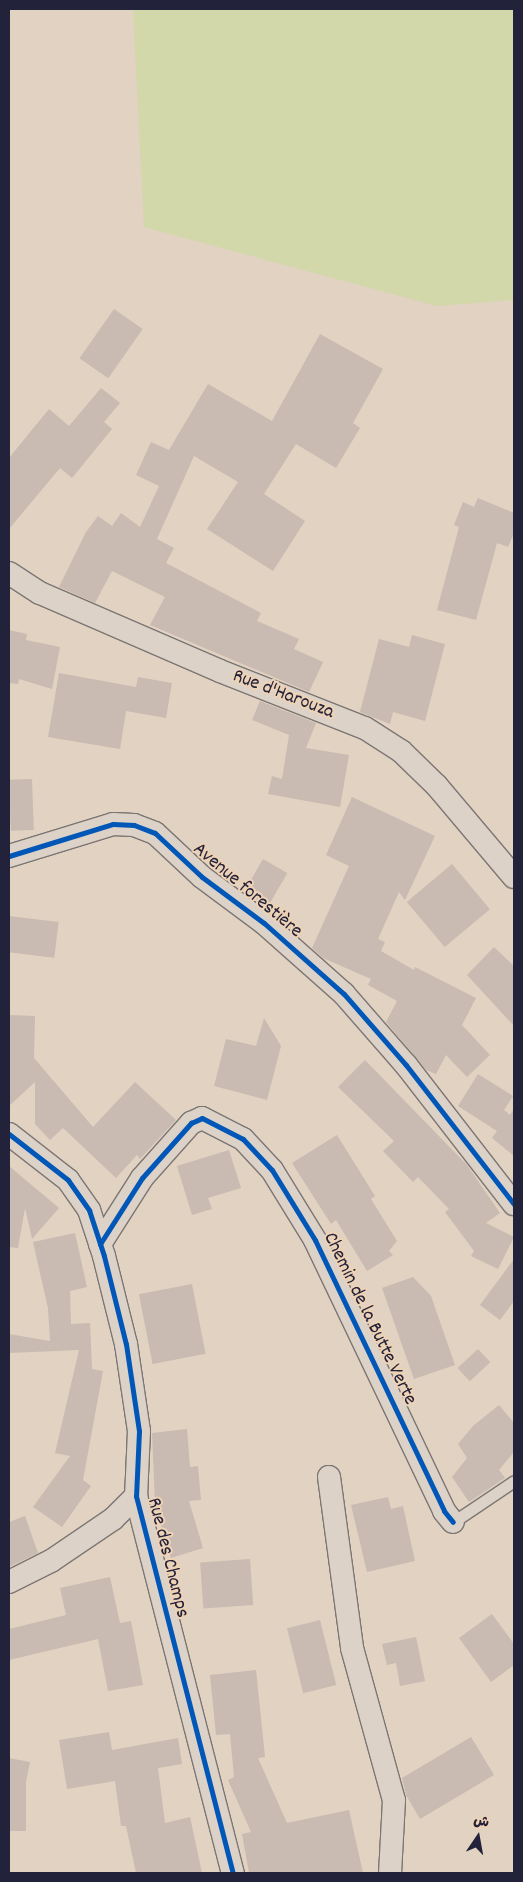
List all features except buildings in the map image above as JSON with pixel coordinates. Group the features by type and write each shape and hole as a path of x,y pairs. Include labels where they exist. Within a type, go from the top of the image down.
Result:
{"street":[{"name":"Rue d'Harouza","path":"9,573 40,593 220,671 365,728 401,751 437,786 514,878"},
{"name":"Avenue forestière","path":"9,856 113,824 134,825 155,833 202,877 264,923 344,994 406,1065 514,1204"},
{"name":"Chemin de la Butte Verte","path":"100,1244 142,1178 191,1123 202,1118 243,1139 272,1170 315,1240 444,1511 453,1522"},
{"name":"Rue des Champs","path":"9,1134 68,1180 90,1210 126,1344 139,1431 136,1496 233,1873"},
{"path":"329,1477 352,1648 394,1800 390,1873"},
{"path":"9,1582 51,1561 106,1525 136,1496"}],"lane":[{"path":"453,1522 514,1481"}],"green space":[{"path":"133,9 514,9 514,300 437,306 144,227"}],"cycle path":[{"path":"9,856 113,824 134,825 155,833 202,877 264,923 344,994 406,1065 514,1204"},
{"path":"100,1244 142,1178 191,1123 202,1118 243,1139 272,1170 315,1240 444,1511 453,1522"},
{"path":"9,1134 68,1180 89,1210 104,1256 126,1344 139,1431 136,1496 233,1873"}]}
